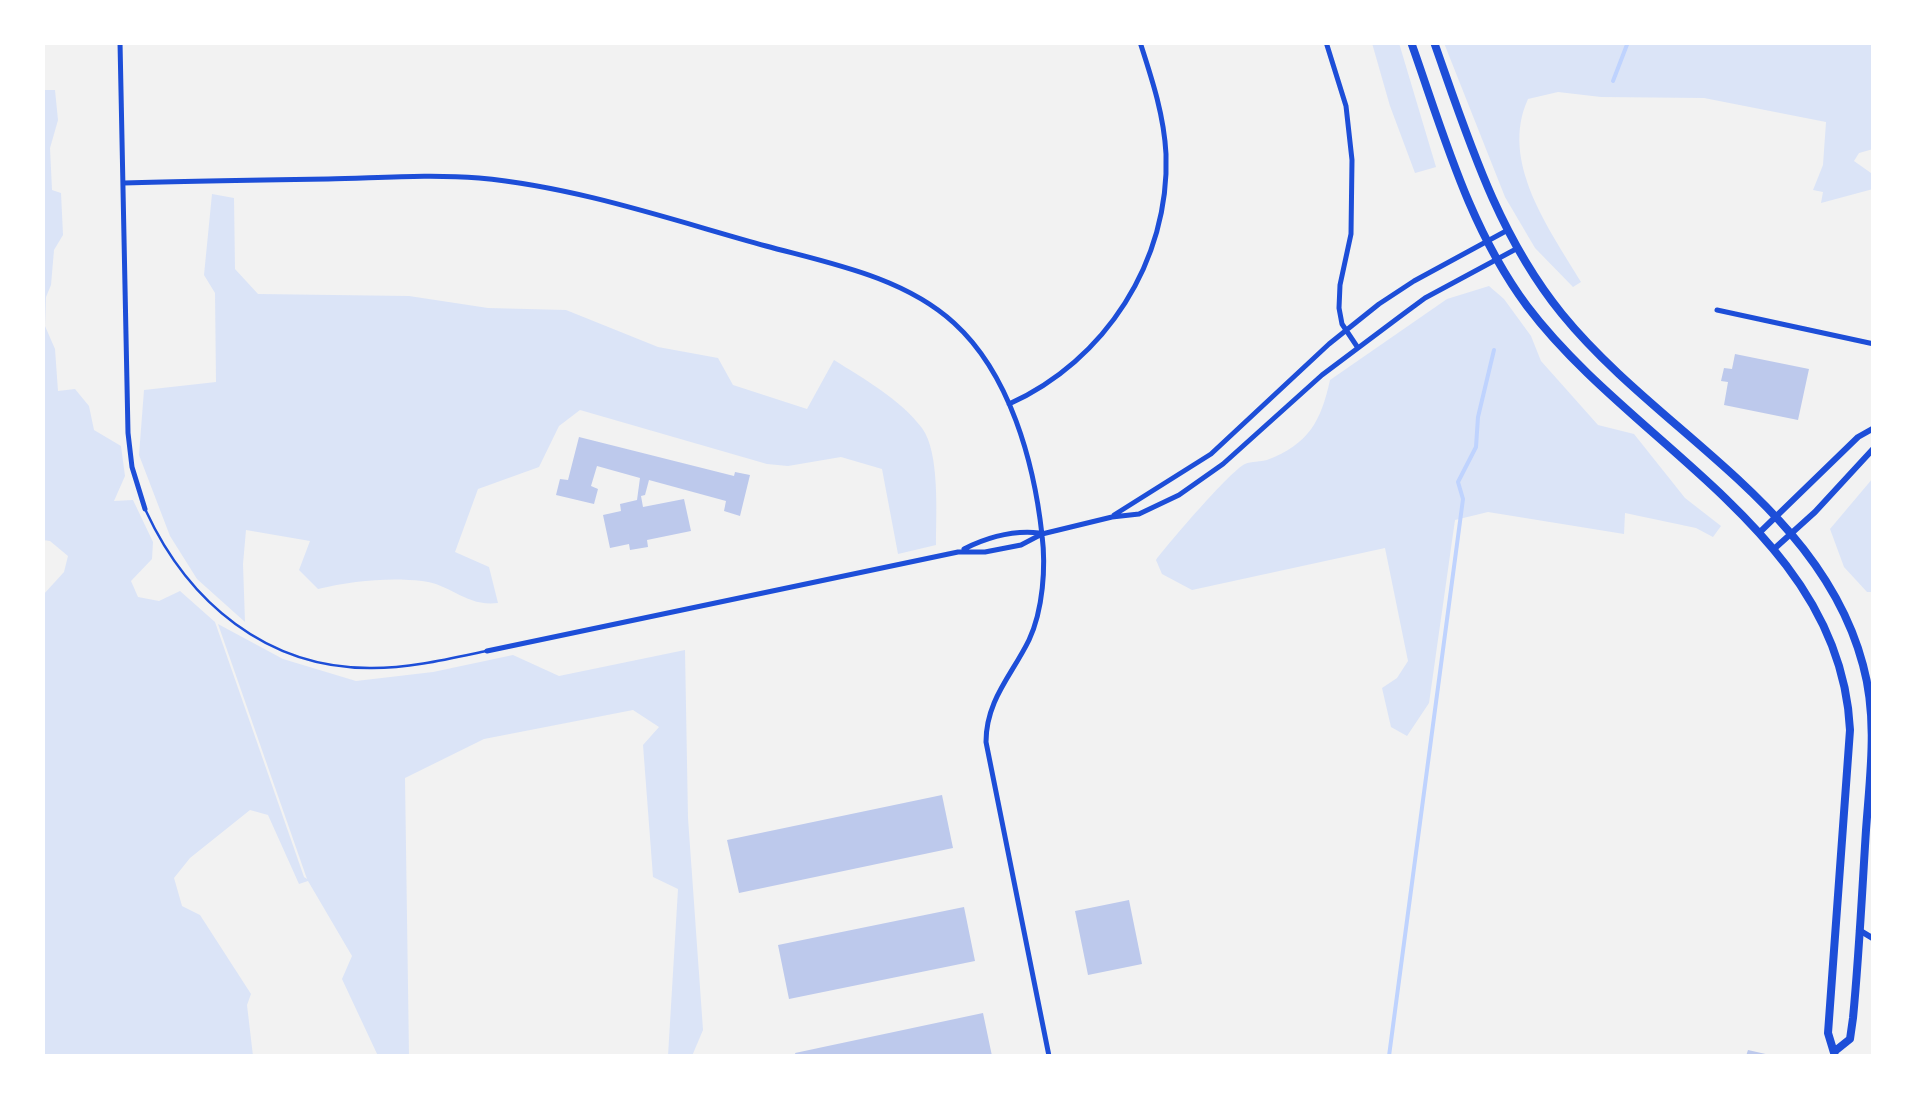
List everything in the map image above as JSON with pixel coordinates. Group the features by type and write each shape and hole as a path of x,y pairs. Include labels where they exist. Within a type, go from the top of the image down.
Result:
{"main road":[{"path":"1411,42 1460,180 1487,242 1528,307 1566,353 1774,550 1798,577 1826,626 1841,666 1849,708 1847,794 1828,1033 1835,1054 1850,1039 1872,764 1868,688 1860,653 1822,572 1792,533 1592,348 1516,250 1477,162 1434,42"}],"street":[{"path":"120,42 128,433 132,467 145,509"},
{"path":"1008,404 1047,385 1085,353 1120,310 1152,250 1164,191 1166,153 1157,98 1140,42"},
{"path":"1326,42 1346,106 1352,160 1351,234 1339,298 1341,319 1358,348"},
{"path":"124,183 496,180 598,200 814,258 902,289 935,308 964,333 990,369 1008,404 1024,450 1042,534 1042,586 1034,629 994,700 986,742 1049,1056"},
{"path":"1112,517 1211,454 1346,330 1396,292 1506,232"},
{"path":"487,651 958,552 1021,545 1042,534 1139,514 1209,474 1358,348 1425,298 1516,250"},
{"path":"1717,310 1874,344"},
{"path":"1758,533 1858,437 1874,428"},
{"path":"1774,550 1874,448"},
{"path":"958,552 986,538 1021,531 1042,534"},
{"path":"1860,930 1874,941"},
{"path":"1859,942 1874,941"}],"lane":[{"path":"145,509 178,569 196,592 228,620 263,642 316,660 371,668 424,664 487,651"}],"shaded area":[{"path":"1372,43 1399,43 1436,167 1415,173"},
{"path":"1444,43 1873,43 1873,149 1859,153 1854,161 1871,173 1873,189 1821,203 1823,192 1813,190 1823,165 1826,122 1704,98 1601,97 1558,92 1528,99 1521,123 1524,171 1543,218 1581,282 1573,287 1535,248 1505,197"},
{"path":"43,90 55,90 58,120 50,148 52,190 61,193 63,235 54,250 45,326 55,349 58,391 75,389 89,406 94,430 121,446 125,476 114,501 133,500 153,542 152,559 131,581 138,597 159,601 180,591 215,622 304,877 307,879 218,624 283,659 356,681 433,672 513,655 559,676 685,650 688,818 703,1030 692,1056 668,1056 678,889 653,877 643,745 659,727 633,710 484,739 405,778 409,1056 378,1056 342,979 352,956 308,881 299,884 268,815 250,810 190,858 174,878 182,906 200,915 251,994 247,1005 253,1056 43,1056 43,595 64,572 68,556 43,540"},
{"path":"212,194 234,198 235,269 258,294 409,296 488,308 566,310 658,347 718,358 733,385 807,409 834,360 892,399 922,428 934,468 936,545 898,554 882,469 841,457 788,466 767,464 580,410 559,426 539,467 478,489 455,552 489,567 498,603 477,602 432,583 409,580 370,580 318,589 299,570 310,541 246,530 245,622 197,579 170,536 139,455 144,390 216,382 215,293 204,275"},
{"path":"1489,286 1504,299 1531,336 1541,361 1598,425 1634,434 1685,498 1721,526 1713,537 1696,528 1625,513 1624,534 1488,512 1455,520 1429,703 1407,736 1391,727 1382,688 1397,678 1408,661 1385,548 1192,590 1162,574 1156,560 1237,469 1281,454 1303,438 1317,419 1330,380 1447,299"},
{"path":"1873,478 1874,592 1867,592 1844,567 1830,529"}],"building":[{"path":"1735,354 1809,369 1798,420 1724,405 1728,382 1721,381 1724,368 1732,369"},
{"path":"579,437 734,476 735,472 750,475 740,516 724,511 726,501 649,480 645,495 641,496 643,507 684,499 691,531 647,540 648,547 630,550 629,544 610,548 603,515 621,511 620,504 637,500 640,478 597,466 591,486 598,489 594,504 556,495 560,479 568,480"},
{"path":"942,795 953,848 739,893 727,840"},
{"path":"1129,900 1142,964 1088,975 1075,911"},
{"path":"964,907 975,961 789,999 778,945"},
{"path":"983,1013 992,1056 795,1053"},
{"path":"1748,1050 1770,1055 1746,1056"}],"waterway":[{"path":"1613,81 1628,42"},
{"path":"1389,1056 1463,499 1458,482 1476,447 1478,417 1494,350"}]}
